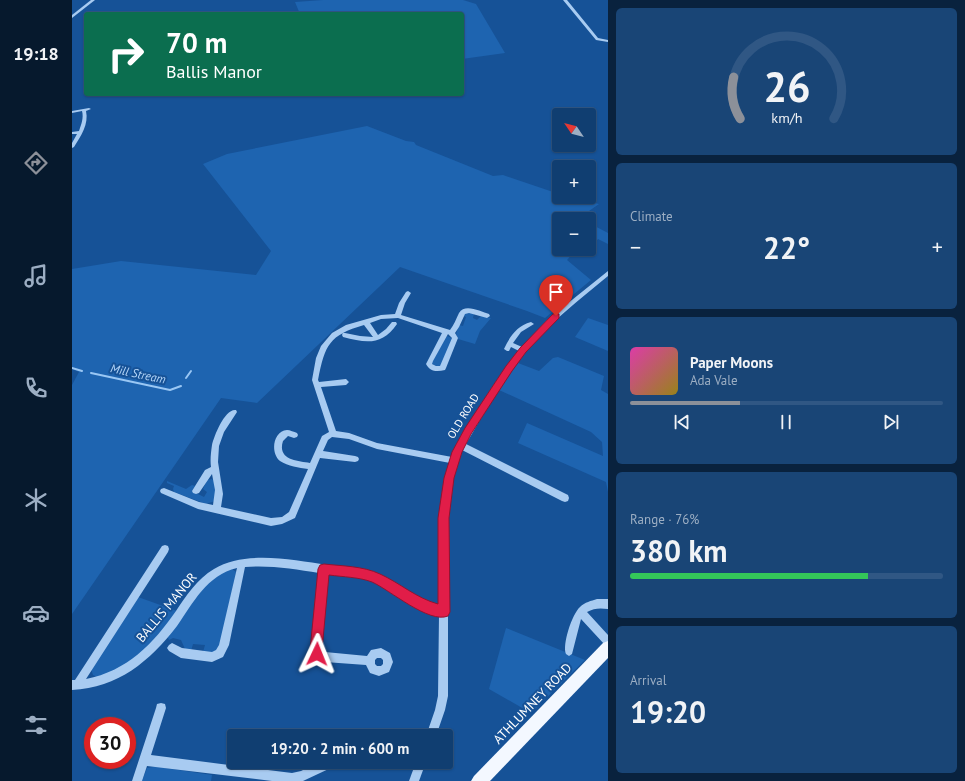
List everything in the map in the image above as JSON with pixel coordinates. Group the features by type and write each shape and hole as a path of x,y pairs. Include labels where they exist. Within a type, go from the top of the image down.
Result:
{"main road":[{"name":"ATHLUMNEY ROAD","path":"479,781 607,650"}],"street":[{"path":"72,17 93,0"},
{"path":"565,0 597,39 608,41"},
{"path":"72,112 87,109 80,132 72,147"},
{"path":"72,133 80,132"},
{"name":"OLD ROAD","path":"433,729 443,696 444,518 449,478 460,445 495,388 523,350 549,322 608,273"},
{"path":"398,316 402,303 408,293"},
{"path":"333,433 315,380 319,358 324,346 334,335 348,327 381,317 398,316 449,332 455,338 443,368 439,370 433,368 429,364 430,361 449,332 456,326 463,311 467,309 474,310 487,316"},
{"path":"366,322 377,338"},
{"path":"345,335 370,340 385,334 394,324"},
{"path":"523,350 508,346 514,334 523,327 531,324"},
{"path":"317,385 331,382 346,382"},
{"path":"216,509 220,493 214,458 217,437 233,412"},
{"path":"294,435 288,433 283,436 278,443 278,454 280,457 289,462 312,467"},
{"path":"164,492 198,505 271,522 282,521 292,515 312,467 328,434 333,433 347,435 376,446 454,461"},
{"path":"460,445 565,498"},
{"path":"318,454 355,459"},
{"path":"196,491 208,472 215,469"},
{"path":"75,685 165,549"},
{"name":"BALLIS MANOR","path":"75,685 94,683 111,678 140,658 166,632 193,594 211,576 230,565 256,562 363,574 376,578 408,598 444,612"},
{"path":"172,648 181,653 212,657 217,656 223,650 241,570 241,563"},
{"path":"324,569 316,650 317,654 324,658 370,661"},
{"path":"569,651 575,623 581,612 590,604 608,604"},
{"path":"581,612 607,650"},
{"path":"137,781 161,708"},
{"path":"144,760 292,778 302,776 316,769"},
{"path":"414,781 417,769"}],"shaded area":[{"path":"323,0 463,0 476,4 505,53 464,59 464,12 299,12 295,2"},
{"path":"367,126 406,141 414,142 416,145 493,176 503,175 552,192 552,204 599,204 588,212 552,212 552,256 570,256 567,260 591,280 545,318 400,267 257,403 221,398 72,614 72,385 79,372 72,369 72,269 121,261 256,275 271,251 203,164 227,154"},
{"path":"596,227 608,233 608,244 598,239 596,242"},
{"path":"464,312 474,313 473,318 477,320 481,316 491,318 480,331 475,344 458,339 456,334 459,325 463,326 466,317 461,315"},
{"path":"588,318 608,325 608,351 575,337"},
{"path":"447,336 452,338 452,340 441,366 439,367 432,364 432,362"},
{"path":"558,357 604,376 601,390 608,394 608,492 606,482 518,443 527,423 603,456 602,442 591,432 499,390 518,363 539,371 553,358"},
{"path":"212,479 214,481 217,497 215,501 206,504 174,492 174,486 167,483 167,481 186,489 192,485 195,486 192,491 204,497 207,492 203,489 207,480"},
{"path":"231,568 236,572 220,646 216,652 203,652 205,645 193,644 191,651 185,649 181,640 173,638 169,640 167,636 199,592 213,577"},
{"path":"138,597 177,611 150,644 135,659 112,672 97,677 93,675 91,669"},
{"path":"506,628 585,660 531,713 489,689"},
{"path":"159,766 212,775 211,781 142,781 147,768"}],"waterway":[{"name":"Mill Stream","path":"72,368 82,371"},
{"name":"Mill Stream","path":"186,378 191,371"},
{"name":"Mill Stream","path":"91,373 170,390 181,386"}],"route":[{"path":"317,654 316,650 324,569 363,574 376,578 408,598 444,612 444,518 449,478 457,452 468,431 509,368 523,350 556,316"}]}
